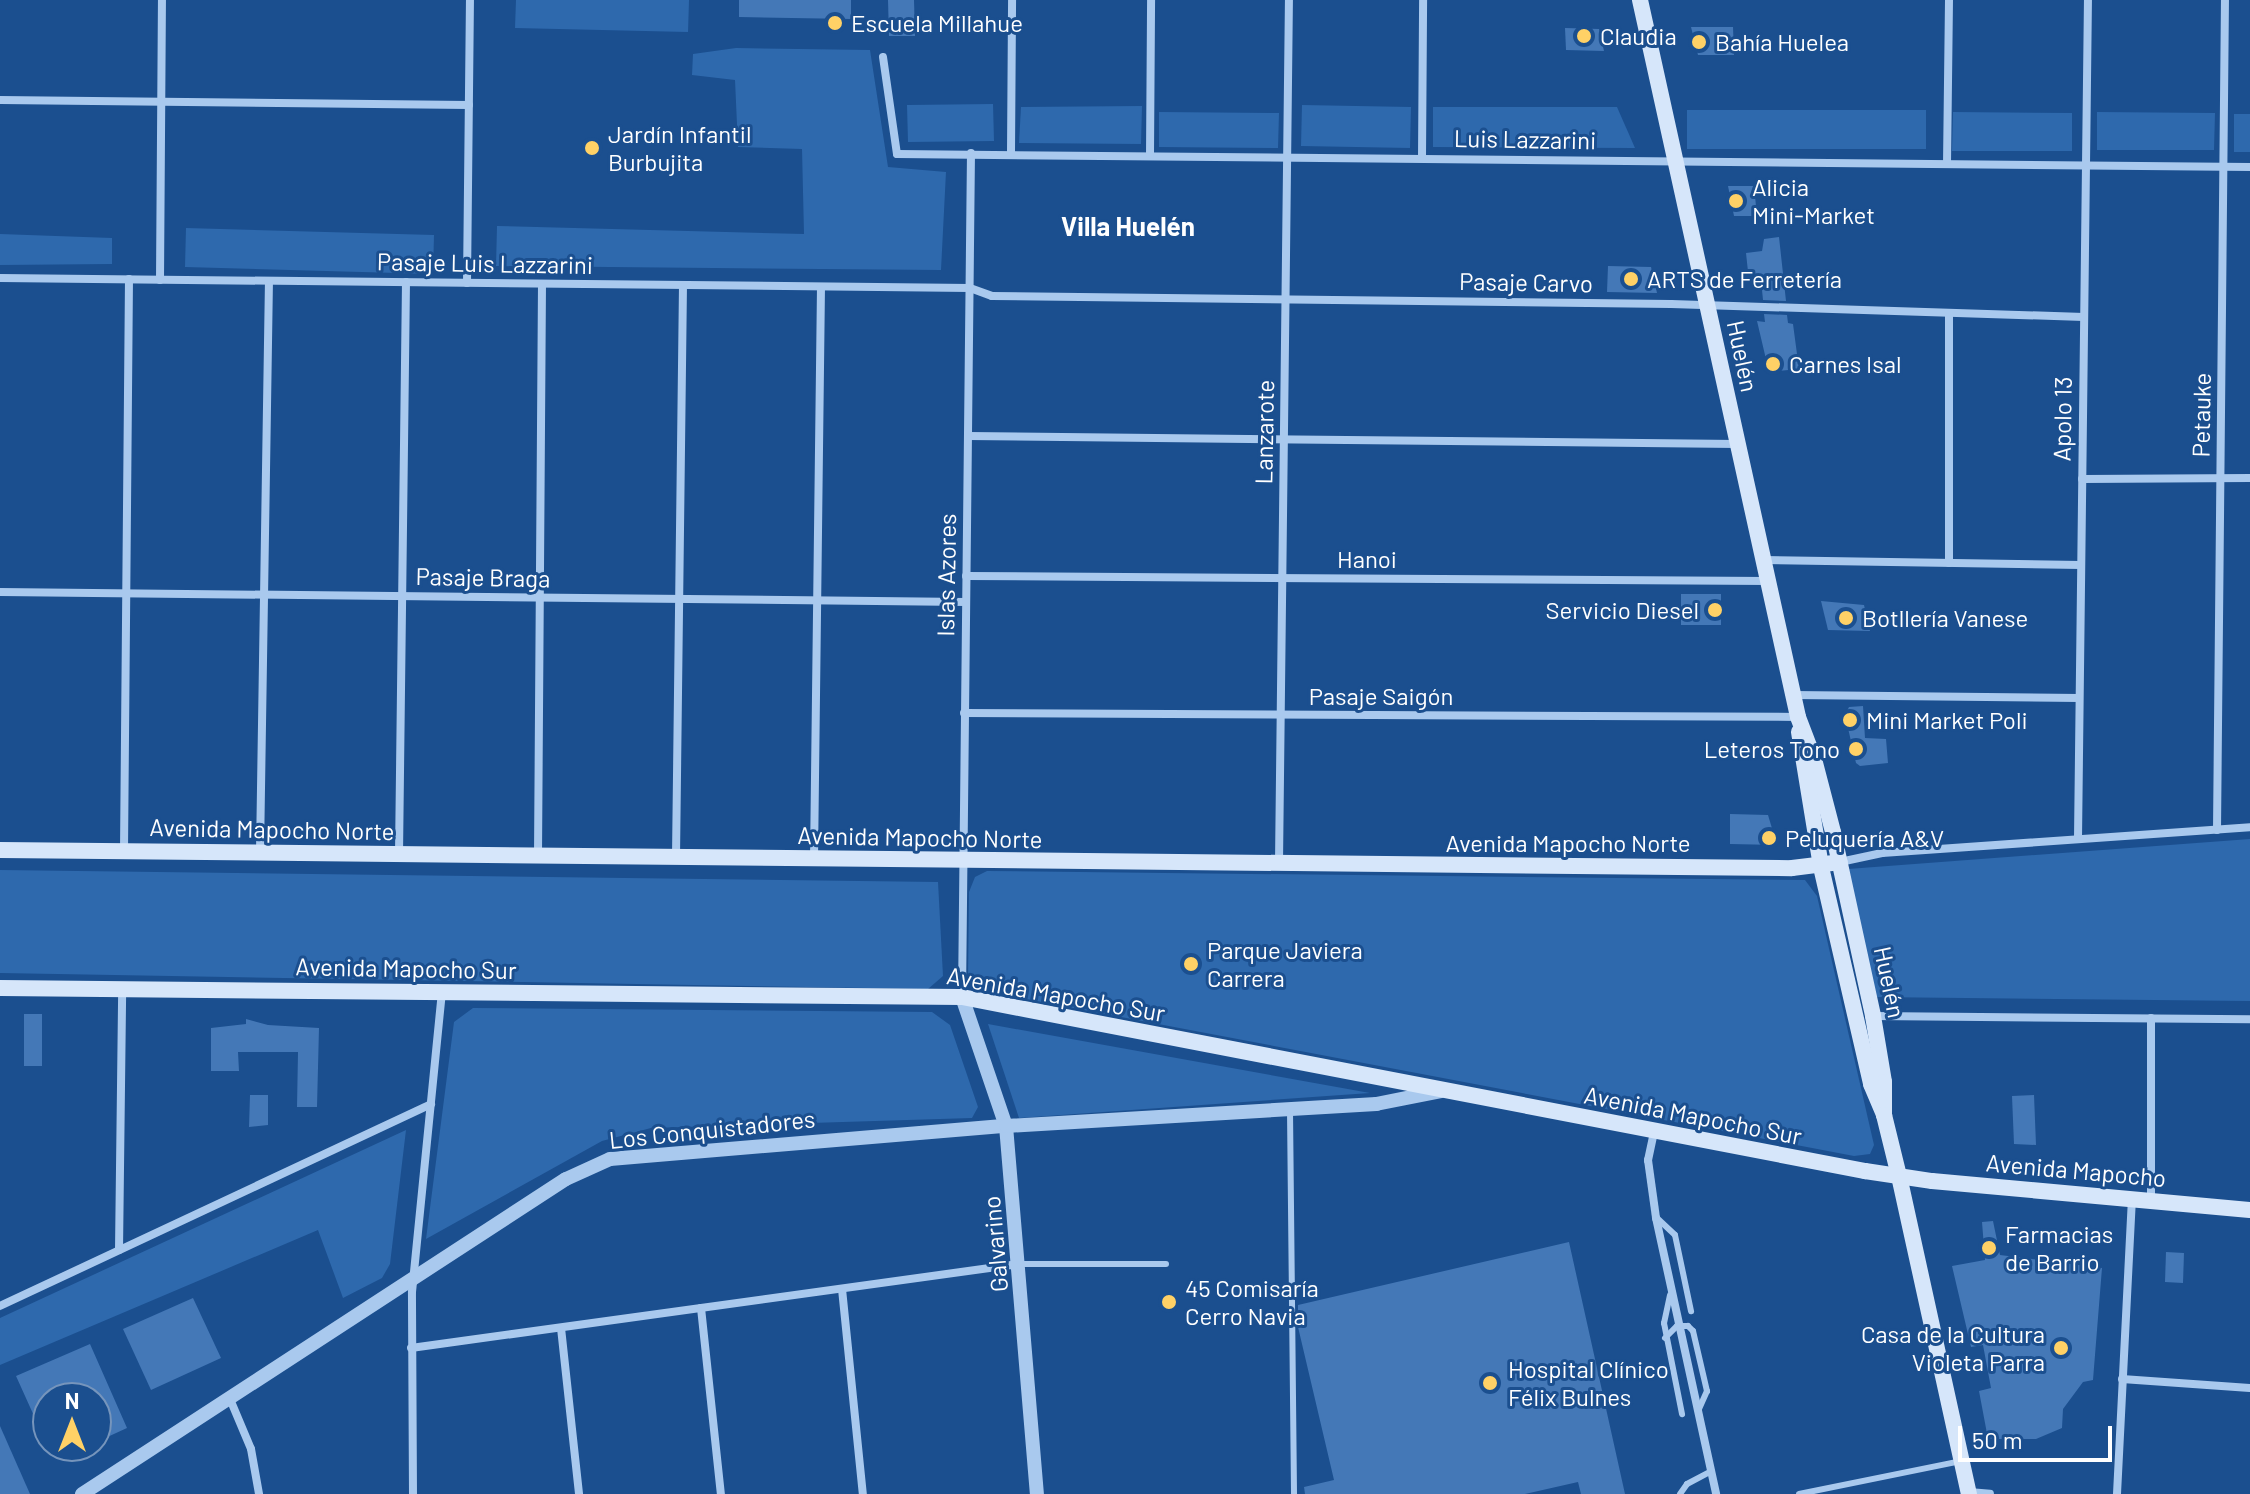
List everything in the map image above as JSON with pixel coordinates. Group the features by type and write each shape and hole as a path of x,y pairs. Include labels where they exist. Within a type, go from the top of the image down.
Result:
{"main road":[{"name":"Huelén","path":"1640,0 1793,695 1802,766 1821,867 1871,1084 1884,1115 1899,1176 1968,1493"},
{"name":"Huelén","path":"1798,720 1814,759 1840,862 1873,1016 1884,1082 1884,1115"},
{"name":"Avenida Mapocho Norte","path":"0,850 1279,864 1821,867 1840,862"},
{"name":"Avenida Mapocho Sur","path":"0,988 962,997 1654,1132 1899,1176"},
{"name":"Avenida Mapocho","path":"1899,1176 2250,1210"}],"street":[{"path":"160,280 162,0"},
{"path":"467,283 470,0"},
{"path":"1011,153 1012,0"},
{"path":"1150,155 1151,0"},
{"name":"Lanzarote","path":"1279,864 1289,0"},
{"path":"1422,158 1423,0"},
{"path":"1947,164 1949,0"},
{"name":"Apolo 13","path":"2078,839 2088,0"},
{"name":"Petauke","path":"2217,830 2225,0"},
{"name":"Luis Lazzarini","path":"883,57 897,154 2250,167"},
{"path":"0,100 469,105"},
{"name":"Islas Azores","path":"962,997 971,153"},
{"name":"Pasaje Luis Lazzarini","path":"0,278 970,288"},
{"path":"124,852 129,279"},
{"path":"260,853 269,281"},
{"path":"399,855 406,282"},
{"path":"538,857 542,284"},
{"path":"676,858 683,285"},
{"path":"814,860 821,287"},
{"name":"Pasaje Carvo","path":"970,288 992,296 1707,306 2084,317"},
{"path":"1949,314 1949,563"},
{"path":"968,436 1737,444"},
{"path":"2082,479 2250,478"},
{"path":"1763,560 2081,565"},
{"name":"Hanoi","path":"966,576 1768,581"},
{"name":"Pasaje Braga","path":"0,592 966,602"},
{"path":"1793,695 2079,698"},
{"name":"Pasaje Saigón","path":"964,713 1798,720"},
{"path":"1840,862 1882,853 2250,827"},
{"path":"119,1250 122,990"},
{"path":"413,1494 413,1279 442,993"},
{"name":"Galvarino","path":"962,997 1006,1126 1037,1494"},
{"path":"1873,1016 2250,1019"},
{"path":"2151,1018 2151,1201"},
{"name":"Los Conquistadores","path":"82,1494 102,1488 230,1399 566,1179 610,1159 1006,1126 1376,1104 1441,1091"},
{"path":"0,1306 431,1104"},
{"path":"1654,1132 1648,1160 1656,1218 1670,1295 1716,1494"},
{"path":"2117,1494 2132,1199"},
{"path":"411,1348 1019,1264"},
{"path":"842,1289 863,1494"},
{"path":"701,1308 721,1494"},
{"path":"561,1328 579,1494"},
{"path":"2122,1379 2250,1388"},
{"path":"230,1399 251,1449 259,1494"},
{"path":"1968,1493 1990,1494"}],"lane":[{"path":"1290,1111 1294,1494"},
{"path":"1656,1218 1675,1235 1691,1311"},
{"path":"1019,1264 1166,1264"},
{"path":"1670,1295 1664,1323 1665,1338 1682,1414"},
{"path":"1665,1338 1677,1326 1688,1326 1693,1331 1707,1391 1697,1412"},
{"path":"1799,1494 1961,1461"},
{"path":"1680,1494 1687,1484 1711,1471"},
{"path":"1856,1482 1859,1494"}],"shaded area":[{"path":"516,0 689,0 688,32 515,28"},
{"path":"736,48 870,50 888,167 946,172 941,270 496,266 497,226 804,234 802,149 738,147 735,80 692,75 693,54"},
{"path":"993,104 994,141 908,142 907,105"},
{"path":"1302,105 1411,107 1410,148 1301,146"},
{"path":"1142,106 1141,144 1019,143 1021,107"},
{"path":"1433,107 1617,107 1635,148 1433,147"},
{"path":"1687,110 1926,110 1926,149 1687,149"},
{"path":"1159,112 1279,113 1278,148 1159,147"},
{"path":"1953,112 2072,113 2072,151 1952,151"},
{"path":"2097,112 2215,113 2214,150 2097,150"},
{"path":"2234,114 2250,114 2250,152 2234,152"},
{"path":"186,228 434,235 433,274 185,267"},
{"path":"0,234 112,238 112,264 0,265"},
{"path":"2250,839 2250,1001 1872,997 1848,869"},
{"path":"0,870 938,882 943,976 928,989 0,973"},
{"name":"Parque Javiera Carrera","path":"987,871 1805,880 1817,896 1874,1145 1870,1154 1854,1156 984,991 968,978 969,892 975,877"},
{"path":"473,1008 932,1012 950,1025 978,1107 972,1118 651,1128 602,1141 426,1239 454,1022"},
{"path":"988,1024 1370,1093 1019,1118"},
{"path":"406,1130 390,1264 382,1278 343,1298 318,1230 0,1365 0,1318"}],"building":[{"path":"739,0 851,0 851,19 739,17"},
{"path":"888,0 914,0 915,36 889,36"},
{"path":"1691,27 1733,27 1734,55 1698,55"},
{"path":"1565,28 1599,29 1604,51 1566,50"},
{"path":"1728,186 1754,186 1757,216 1734,216"},
{"path":"1779,237 1786,301 1763,300 1761,280 1749,281 1746,253 1762,251 1764,239"},
{"name":"ARTS de Ferretería","path":"1608,266 1651,267 1657,293 1607,292"},
{"path":"1764,314 1787,315 1788,323 1793,324 1799,369 1769,372 1757,321 1765,322"},
{"path":"1681,594 1721,594 1721,625 1681,625"},
{"name":"Botllería Vanese","path":"1821,601 1864,605 1870,631 1828,630"},
{"path":"1863,706 1865,738 1886,739 1888,763 1860,766 1856,763 1845,715 1849,707"},
{"path":"1730,814 1768,815 1777,845 1730,844"},
{"path":"24,1014 42,1014 42,1066 24,1066"},
{"path":"246,1019 268,1025 319,1028 317,1107 297,1107 298,1052 238,1052 239,1071 211,1071 211,1028 246,1024"},
{"path":"250,1095 268,1095 268,1125 249,1127"},
{"path":"2034,1095 2036,1145 2014,1144 2012,1096"},
{"name":"Casa de la Cultura Violeta Parra","path":"1993,1221 2000,1255 2102,1268 2093,1380 2083,1382 2063,1409 2062,1428 2036,1439 1988,1439 1979,1391 1991,1388 1983,1345 1971,1347 1952,1266 1985,1260 1982,1222"},
{"path":"1569,1242 1625,1494 1581,1494 1578,1482 1525,1494 1305,1494 1304,1487 1334,1480 1298,1327 1298,1305"},
{"path":"2166,1252 2184,1253 2183,1283 2165,1282"},
{"path":"193,1298 221,1358 151,1390 123,1329"},
{"path":"90,1344 107,1382 32,1382 32,1412 16,1376"},
{"path":"112,1394 127,1428 112,1435"},
{"path":"0,1426 30,1494 0,1494"}],"place":[{"name":"Escuela Millahue","path":"835,23"},
{"name":"Claudia","path":"1584,36"},
{"name":"Bahía Huelea","path":"1699,42"},
{"name":"Jardín Infantil Burbujita","path":"592,148"},
{"name":"Alicia Mini-Market","path":"1736,201"},
{"name":"ARTS de Ferretería","path":"1631,279"},
{"name":"Carnes Isal","path":"1773,364"},
{"name":"Servicio Diesel","path":"1715,610"},
{"name":"Botllería Vanese","path":"1846,618"},
{"name":"Mini Market Poli","path":"1850,720"},
{"name":"Leteros Tono","path":"1856,749"},
{"name":"Peluquería A&V","path":"1769,838"},
{"name":"Parque Javiera Carrera","path":"1191,964"},
{"name":"Farmacias de Barrio","path":"1989,1248"},
{"name":"45 Comisaría Cerro Navia","path":"1169,1302"},
{"name":"Casa de la Cultura Violeta Parra","path":"2061,1348"},
{"name":"Hospital Clínico Félix Bulnes","path":"1490,1383"}],"district":[{"name":"Villa Huelén","path":"1128,226"}]}
